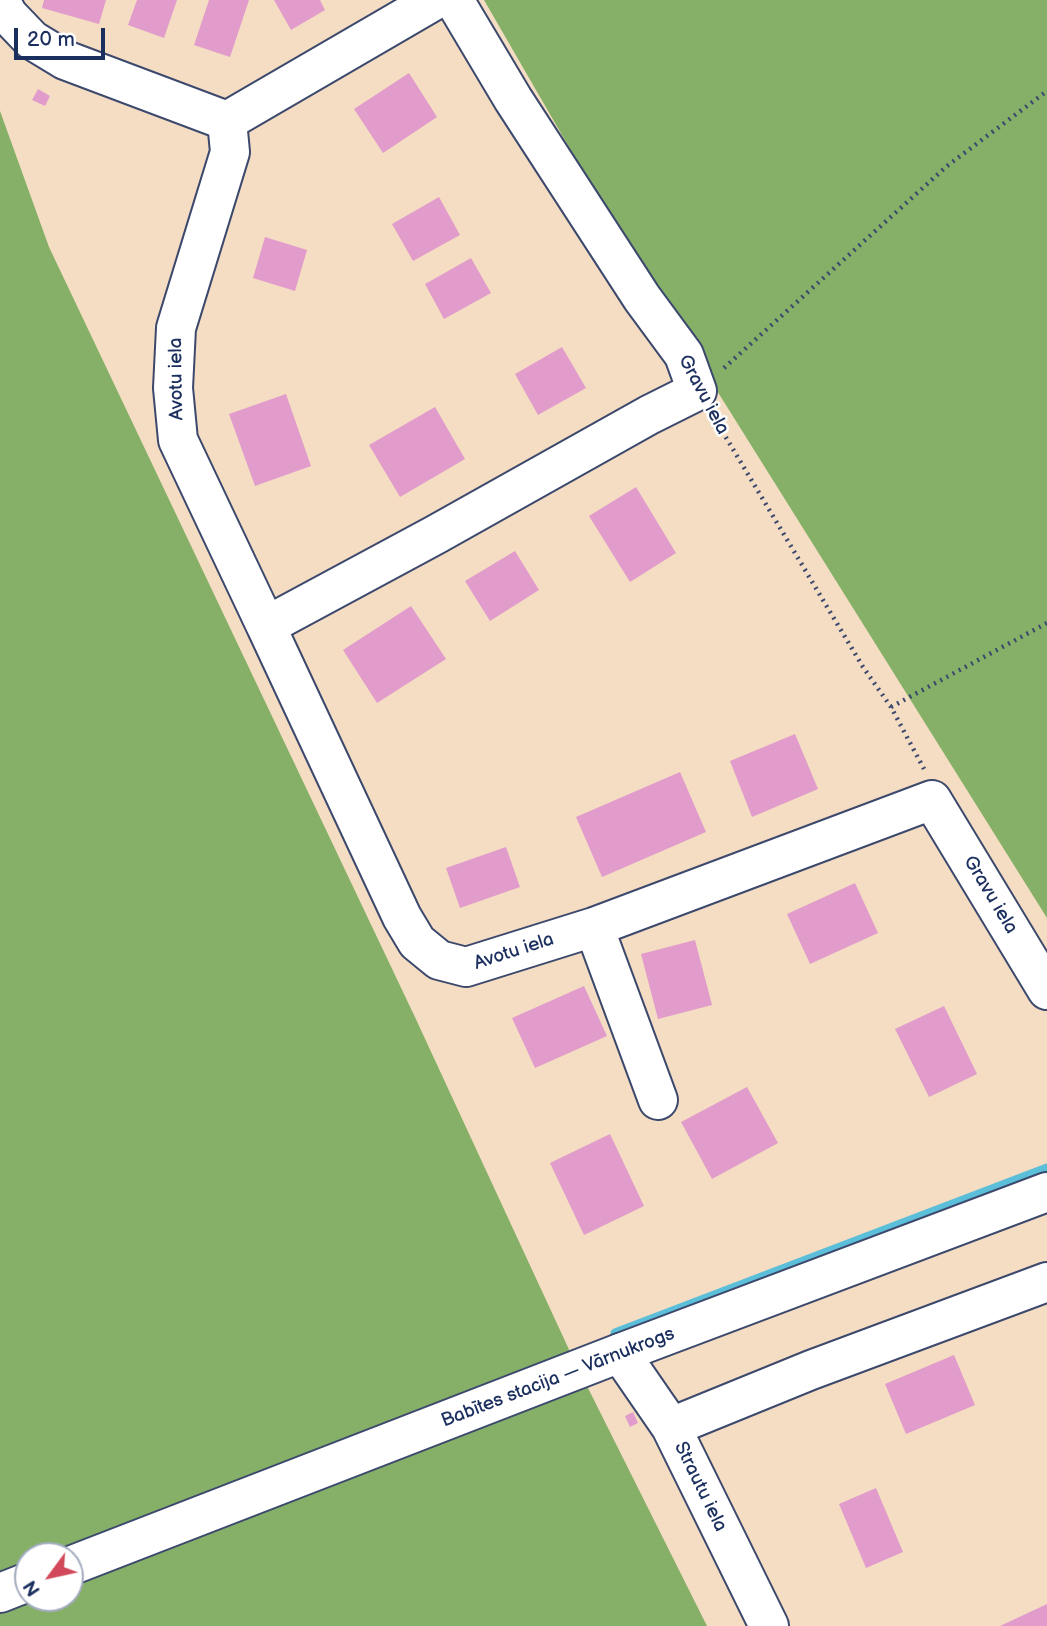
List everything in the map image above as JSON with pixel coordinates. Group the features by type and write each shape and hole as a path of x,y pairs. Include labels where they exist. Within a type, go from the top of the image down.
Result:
{"street":[{"path":"0,0 9,15 32,40 65,60 227,121 435,0"},
{"name":"Gravu iela","path":"454,0 513,99 642,298 684,355 697,391"},
{"name":"Avotu iela","path":"227,121 230,152 176,328 173,388 178,440 402,917 417,942 439,960 466,967 594,926 919,806"},
{"path":"266,626 697,391"},
{"name":"Gravu iela","path":"919,806 1047,990"},
{"path":"594,926 658,1100"},
{"name":"Babītes stacija — Vārnukrogs","path":"84,1561 1047,1192"},
{"path":"671,1427 811,1370 1047,1282"},
{"name":"Strautu iela","path":"621,1353 671,1427 768,1626"}],"path":[{"path":"697,391 947,166 1047,91"},
{"name":"Gravu iela","path":"697,391 863,667 891,707 922,765 919,806"},
{"path":"891,707 1047,623"}],"green space":[{"path":"484,0 1047,0 1047,918 622,239"},
{"path":"0,111 49,247 414,1015 572,1356 84,1544 14,1542 14,1570 0,1576"},
{"path":"585,1382 707,1626 0,1626 0,1611 14,1605 14,1612 84,1612 84,1578"}],"building":[{"path":"44,0 106,0 99,24 42,8"},
{"path":"137,0 177,0 164,38 128,25"},
{"path":"209,0 249,0 230,57 194,45"},
{"path":"274,0 320,0 325,10 291,30"},
{"path":"409,73 437,117 383,153 354,109"},
{"path":"38,89 50,96 45,106 32,100"},
{"path":"439,197 460,235 413,261 392,224"},
{"path":"265,237 307,250 295,291 253,278"},
{"path":"471,258 491,293 444,319 425,284"},
{"path":"562,347 586,388 538,415 515,374"},
{"path":"286,394 311,466 255,486 229,414"},
{"path":"435,407 465,459 400,497 369,445"},
{"path":"636,487 676,553 630,582 589,516"},
{"path":"515,551 539,590 490,621 465,581"},
{"path":"411,606 446,659 377,703 343,650"},
{"path":"795,734 818,789 752,817 730,761"},
{"path":"680,772 706,832 602,877 576,817"},
{"path":"506,847 520,887 460,908 446,868"},
{"path":"855,883 878,933 810,964 787,914"},
{"path":"695,940 712,1005 658,1019 641,954"},
{"path":"584,986 607,1036 535,1068 512,1018"},
{"path":"944,1006 977,1074 929,1097 895,1029"},
{"path":"747,1087 778,1143 712,1179 681,1122"},
{"path":"610,1134 644,1206 584,1235 550,1163"},
{"path":"954,1355 975,1405 906,1434 885,1384"},
{"path":"633,1412 638,1423 630,1427 625,1416"},
{"path":"876,1488 903,1552 866,1568 839,1504"},
{"path":"1047,1604 1047,1626 1000,1626"}],"waterway":[{"path":"615,1333 1047,1168"}]}
